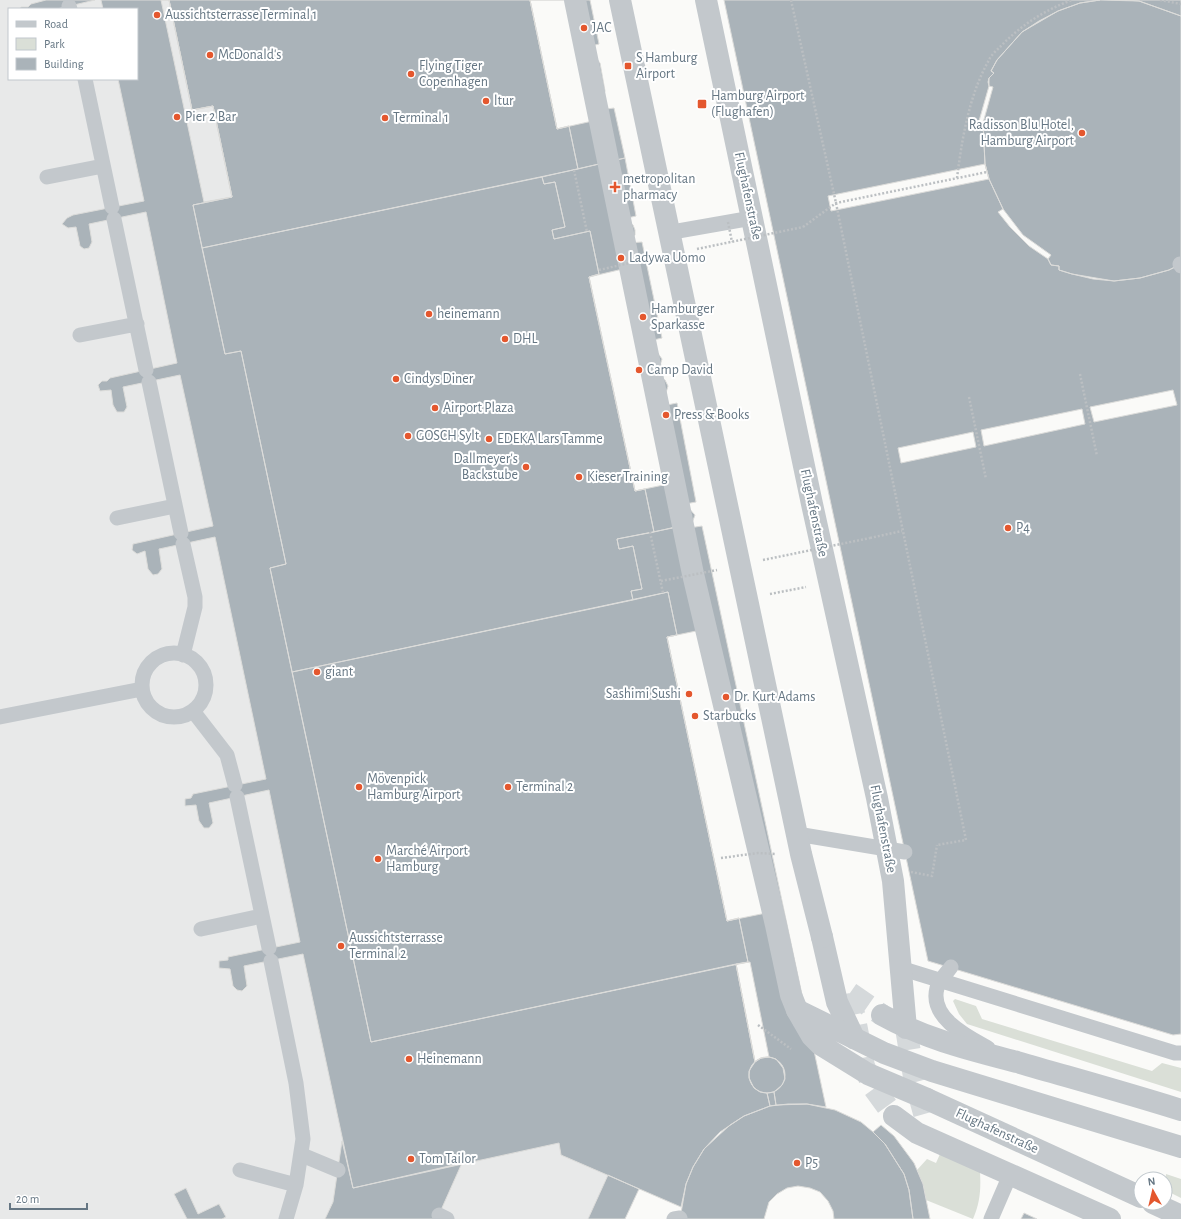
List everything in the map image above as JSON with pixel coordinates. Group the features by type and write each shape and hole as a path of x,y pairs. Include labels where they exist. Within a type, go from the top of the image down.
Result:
{"street":[{"path":"575,0 693,574 794,1003"},
{"path":"620,0 797,834 822,937 812,950 818,972 837,1002 854,1038 868,1074"},
{"name":"Flughafenstraße","path":"706,0 829,582 876,790 894,881 909,971 906,1028"},
{"path":"776,925 770,941 769,950 771,964 780,982 794,1003 854,1038 884,1053 932,1071 1181,1147"},
{"name":"Flughafenstraße","path":"794,1003 812,1036 821,1045 868,1074 1133,1194"},
{"path":"882,1015 906,1028 952,1044 1130,1094 1181,1110"},
{"path":"894,1116 917,1133 1110,1219"},
{"path":"927,1124 931,1132 941,1143"},
{"path":"1170,1211 1181,1216"}],"lane":[{"path":"85,80 195,597 195,607 183,655"},
{"path":"47,177 103,166"},
{"path":"678,231 752,218"},
{"path":"80,335 137,324"},
{"path":"117,518 175,506"},
{"path":"169,654 183,655 196,662 206,680 205,694 198,706 193,711 180,716 165,716 152,708 147,703 142,689 144,673 154,660 169,654"},
{"path":"0,717 142,689"},
{"path":"193,711 227,755 236,791 296,1083 302,1139 302,1155 296,1186 286,1219"},
{"path":"797,834 905,852"},
{"path":"201,929 262,916"},
{"path":"909,971 936,973 951,968 940,980 936,989 937,997 945,1018 952,1026 962,1033 1008,1060"},
{"path":"909,971 1175,1053 1181,1053"},
{"path":"302,1155 338,1170"},
{"path":"240,1170 296,1186"},
{"path":"991,1219 1010,1175"}],"path":[{"path":"791,0 836,203 966,840 937,845 932,876 922,874"},
{"path":"957,178 966,121 976,90 989,59 1008,38 1027,23 1043,12 1072,0"},
{"path":"1160,0 1181,4"},
{"path":"574,170 587,232"},
{"path":"704,248 803,227 836,203 987,172"},
{"path":"728,222 732,242"},
{"path":"1080,374 1097,456"},
{"path":"969,397 986,479"},
{"path":"770,559 902,531"},
{"path":"650,532 663,593"},
{"path":"765,595 829,582"}],"shaded area":[{"path":"0,0 530,0 589,276 559,1143 561,1155 639,1189 625,1219 0,1219"}],"green space":[{"path":"955,999 976,1006 982,1019 1152,1071 1162,1063 1181,1068 1181,1092 967,1024 959,1014 953,1001"},
{"path":"940,1154 980,1172 980,1196 973,1219 926,1200 917,1170 927,1159 936,1163"},
{"path":"1173,1176 1181,1179 1181,1198 1173,1194"}],"building":[{"path":"46,0 95,0 61,8 20,8 28,7 31,4"},
{"path":"101,0 169,0 192,110 213,106 232,197 193,205 225,354 241,351 286,564 270,568 371,1042 736,964 755,1062 749,1071 749,1078 754,1088 760,1092 767,1093 770,1106 744,1116 730,1125 704,1149 693,1167 686,1184 681,1207 561,1155 559,1143 353,1188 303,954 244,966 247,986 242,991 237,990 233,986 230,969 219,968 219,961 228,960 228,957 300,942 269,790 209,803 213,823 209,828 204,828 199,821 196,805 185,806 185,799 191,798 193,794 266,779 215,537 159,549 162,569 158,574 153,575 148,569 145,551 137,554 132,550 133,544 213,526 180,375 123,387 127,407 124,412 117,412 113,405 111,390 100,391 98,385 102,381 107,381 110,378 177,363 146,212 89,224 92,242 89,248 84,249 80,246 76,227 68,228 62,224 67,218 73,215 144,201 118,80 138,80 138,8 103,8"},
{"path":"161,0 169,0 192,110 213,106 232,197 204,202"},
{"name":"Terminal 1","path":"169,0 530,0 557,129 569,126 578,169 202,248 193,205 232,197 213,106 192,110"},
{"path":"530,0 590,0 599,44 587,47 600,63 605,91 599,110 614,108 625,158 578,169 569,126 557,129"},
{"path":"530,0 572,0 597,120 557,129"},
{"name":"P4","path":"724,0 1100,0 1080,3 1058,11 1022,32 997,60 991,71 994,73 989,78 989,86 979,121 983,123 985,164 989,179 1003,209 998,212 1010,227 1029,246 1048,259 1051,265 1059,266 1059,270 1072,274 1114,281 1140,278 1169,270 1181,264 1181,1034 1173,1035 928,961","holes":["1173,390 1177,405 1094,422 1090,407","1082,409 1085,424 984,446 981,430","973,432 976,447 901,463 898,448"]},
{"name":"Radisson Blu Hotel, Hamburg Airport","path":"1100,0 1139,1 1181,16 1181,264 1169,270 1140,278 1114,281 1093,279 1072,274 1059,270 1059,266 1051,265 1048,259 1051,255 1023,235 1003,209 989,179 985,164 983,123 993,87 989,86 988,82 989,78 994,73 991,71 997,60 1022,32 1039,21 1058,11 1080,3"},
{"path":"1127,0 1181,0 1181,16 1139,1"},
{"path":"625,158 636,216 623,219 633,225 635,230 635,235 628,243 642,242 662,338 649,341 662,359 659,369 661,378 665,380 668,386 662,406 677,403 696,502 685,504 695,515 692,523 654,532 645,489 635,491 589,277 599,274 590,231 554,239 552,230 565,227 555,182 544,184 542,177"},
{"path":"985,164 989,179 831,211 828,196"},
{"name":"Airport Plaza","path":"542,177 544,184 555,182 565,227 552,230 554,239 590,231 599,274 589,277 595,306 635,491 645,489 654,532 617,539 619,549 633,546 642,589 631,591 633,600 292,672 270,568 286,564 241,351 225,354 202,248"},
{"path":"627,268 673,483 635,491 589,277"},
{"path":"688,525 689,528 702,526 826,1107 807,1104 776,1105 774,1092 782,1085 785,1079 783,1068 776,1059 769,1057 761,1058 755,1062 736,964 748,962 739,918 727,921 667,637 677,635 668,592 633,600 631,591 642,589 633,546 619,549 617,539"},
{"name":"Terminal 2","path":"668,592 677,635 667,637 727,921 739,918 748,962 371,1042 292,672"},
{"path":"706,629 766,913 727,921 667,637"},
{"path":"750,962 769,1057 761,1058 755,1062 736,964"},
{"path":"771,1057 780,1062 784,1068 784,1082 780,1088 771,1093 763,1093 754,1088 750,1082 749,1071 754,1062 760,1058"},
{"path":"774,1092 776,1105 770,1106 767,1093"},
{"name":"P5","path":"807,1104 835,1110 861,1122 873,1132 885,1144 904,1174 909,1190 913,1219 834,1219 833,1211 828,1201 820,1192 810,1188 798,1186 787,1188 777,1194 769,1202 764,1219 680,1219 686,1184 693,1167 704,1149 720,1132 744,1116 770,1106"},
{"path":"881,1125 894,1136 914,1163 923,1184 930,1219 913,1219 909,1190 904,1174 885,1144 873,1132"},
{"path":"342,1141 353,1188 462,1163 437,1219 325,1219 333,1202"},
{"path":"608,1175 639,1189 625,1219 588,1219"},
{"path":"186,1188 198,1214 219,1204 226,1217 222,1219 187,1219 174,1194"},
{"path":"1024,1213 1037,1219 1021,1219"}],"tunnel":[{"path":"850,993 864,1066 873,1087 894,1116"},
{"path":"850,993 882,1015"},
{"path":"906,1028 914,1077 927,1124"}],"place":[{"name":"Aussichtsterrasse Terminal 1","path":"157,15"},
{"name":"JAC","path":"584,28"},
{"name":"McDonald's","path":"210,55"},
{"name":"S Hamburg Airport","path":"628,66"},
{"name":"Flying Tiger Copenhagen","path":"411,74"},
{"name":"ltur","path":"486,101"},
{"name":"Hamburg Airport (Flughafen)","path":"702,104"},
{"name":"Pier 2 Bar","path":"177,117"},
{"name":"Terminal 1","path":"385,118"},
{"name":"Radisson Blu Hotel, Hamburg Airport","path":"1082,133"},
{"name":"metropolitan pharmacy","path":"615,187"},
{"name":"Ladywa Uomo","path":"621,258"},
{"name":"heinemann","path":"429,314"},
{"name":"Hamburger Sparkasse","path":"643,317"},
{"name":"DHL","path":"505,339"},
{"name":"Camp David","path":"639,370"},
{"name":"Cindys Diner","path":"396,379"},
{"name":"Airport Plaza","path":"435,408"},
{"name":"Press & Books","path":"666,415"},
{"name":"GOSCH Sylt","path":"408,436"},
{"name":"EDEKA Lars Tamme","path":"489,439"},
{"name":"Dallmeyer's Backstube","path":"526,467"},
{"name":"Kieser Training","path":"579,477"},
{"name":"P4","path":"1008,528"},
{"name":"giant","path":"317,672"},
{"name":"Sashimi Sushi","path":"689,694"},
{"name":"Dr. Kurt Adams","path":"726,697"},
{"name":"Starbucks","path":"695,716"},
{"name":"Mövenpick Hamburg Airport","path":"359,787"},
{"name":"Terminal 2","path":"508,787"},
{"name":"Marché Airport Hamburg","path":"378,859"},
{"name":"Aussichtsterrasse Terminal 2","path":"341,946"},
{"name":"Heinemann","path":"409,1059"},
{"name":"Tom Tailor","path":"411,1159"},
{"name":"P5","path":"797,1163"}]}
